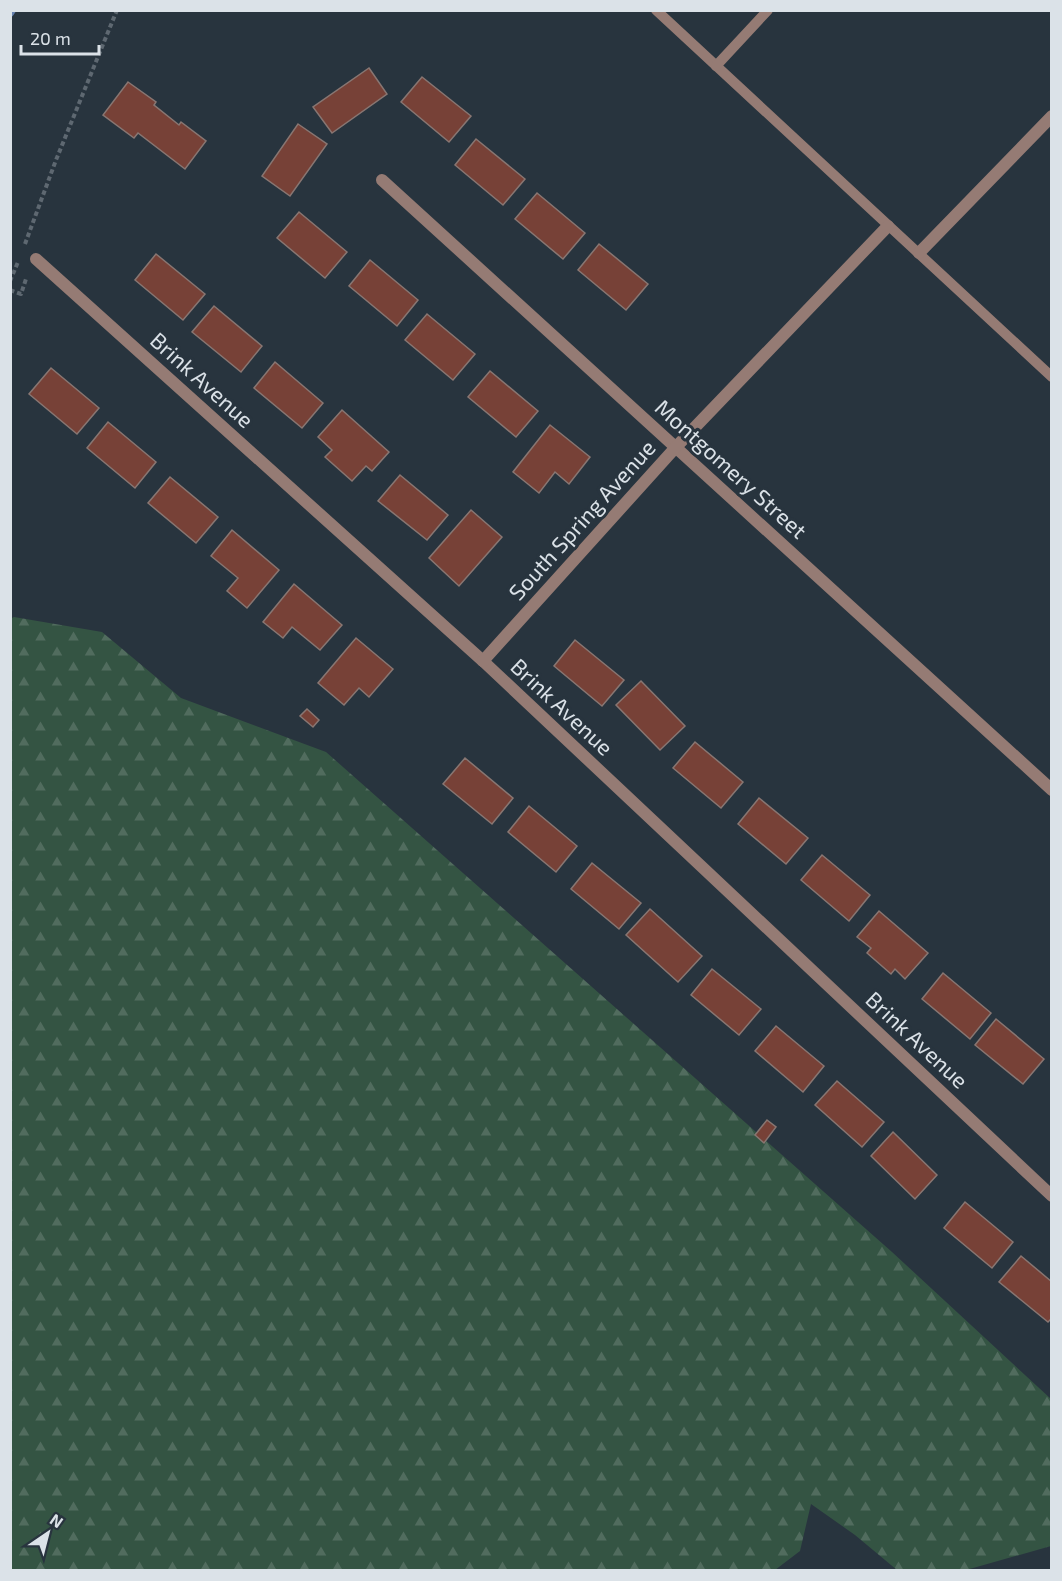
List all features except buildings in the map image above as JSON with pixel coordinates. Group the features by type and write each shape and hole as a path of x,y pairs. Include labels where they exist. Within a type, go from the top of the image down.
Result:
{"street":[{"path":"919,253 1052,116"},
{"name":"Montgomery Street","path":"382,180 1052,790"},
{"name":"South Spring Avenue","path":"483,661 676,447 888,226"},
{"name":"Brink Avenue","path":"36,259 483,661 1052,1196"}],"lane":[{"path":"716,66 768,10"},
{"path":"658,11 1052,377"}],"path":[{"path":"10,281 117,10"},
{"path":"10,290 21,294 26,279"}],"green space":[{"path":"14,617 102,632 181,698 326,752 892,1252 1051,1399 1051,1546 966,1570 897,1570 855,1535 811,1504 800,1551 775,1570 11,1570 10,619"}]}
